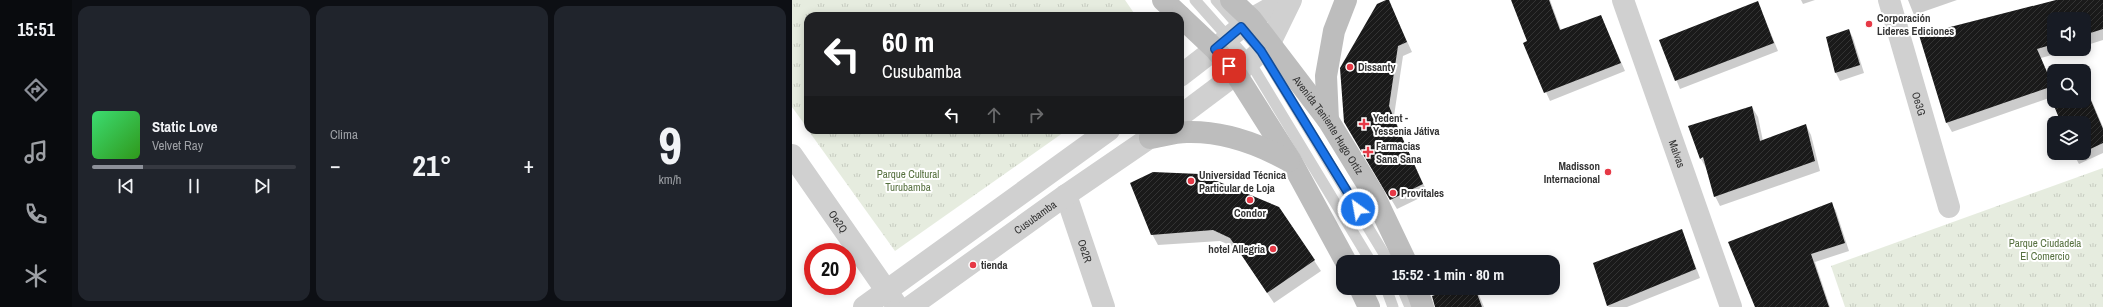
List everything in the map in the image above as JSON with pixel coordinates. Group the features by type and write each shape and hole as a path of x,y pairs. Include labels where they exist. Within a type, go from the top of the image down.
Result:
{"main road":[{"name":"Avenida Teniente Hugo Ortiz","path":"1231,0 1234,33 1254,58 1290,161 1342,255"},
{"path":"1328,120 1326,76 1334,31 1346,0"},
{"name":"Avenida Teniente Hugo Ortiz","path":"1184,15 1234,33 1254,58 1328,120 1374,195 1403,255"},
{"path":"1184,132 1223,134 1258,144 1290,161"},
{"path":"1363,295 1369,307"},
{"path":"1419,295 1423,307"}],"street":[{"path":"1184,73 1234,33 1285,0"},
{"path":"1184,113 1254,58 1291,0"},
{"name":"Malvas","path":"1623,0 1732,307"},
{"name":"Oe3G","path":"1889,0 1949,207"},
{"path":"864,307 892,299 1104,134"},
{"name":"Cusubamba","path":"910,307 1066,195 1156,134"},
{"name":"Oe2Q","path":"792,155 892,299"},
{"name":"Oe2R","path":"1066,195 1104,307"}],"lane":[{"path":"1194,0 1234,33"},
{"path":"1216,0 1234,33"},
{"path":"1254,58 1367,255"},
{"path":"1254,58 1384,255"},
{"path":"1389,295 1394,307"},
{"path":"1405,295 1410,307"}],"green space":[{"path":"792,0 1125,0 1133,12 804,12 804,124 792,107"},
{"name":"Parque Cultural Turubamba","path":"811,134 1061,134 895,251"},
{"name":"Parque Ciudadela El Comercio","path":"2103,168 2103,307 1845,307 1831,266"}],"building":[{"path":"1389,0 1407,42 1398,46 1389,106 1423,184 1390,200 1344,122 1340,68 1377,4"},
{"path":"1511,0 1549,0 1560,30 1601,15 1621,63 1544,93 1523,43 1527,41"},
{"path":"2056,0 2103,0 2103,29 2091,33 2091,12 2047,12 2047,46 2037,49 2047,72 2047,88 1946,123 1919,35"},
{"path":"1758,1 1774,43 1675,81 1659,40"},
{"path":"1849,29 1860,65 1835,73 1826,37"},
{"path":"2091,101 2103,129 2103,143 2091,149 2091,116 2058,116 2055,108 2091,108"},
{"path":"1752,106 1760,141 1806,124 1815,161 1714,197 1703,157 1700,159 1688,126"},
{"path":"1153,172 1200,174 1279,207 1315,260 1267,293 1230,238 1213,230 1151,235 1130,183"},
{"path":"1832,202 1845,243 1811,254 1829,307 1755,307 1728,242"},
{"path":"1682,229 1696,269 1607,306 1593,263"},
{"path":"1478,295 1482,307 1435,307 1432,296"}],"place":[{"name":"Corporación Lideres Ediciones","path":"1869,24"},
{"name":"Dissanty","path":"1350,67"},
{"name":"Yedent - Yessenia Játiva","path":"1364,124"},
{"name":"Farmacias Sana Sana","path":"1368,152"},
{"name":"Madisson Internacional","path":"1608,172"},
{"name":"Universidad Técnica Particular de Loja","path":"1191,181"},
{"name":"Provitales","path":"1393,193"},
{"name":"Condor","path":"1250,200"},
{"name":"hotel Allegria","path":"1273,249"},
{"name":"tienda","path":"973,265"}],"route":[{"path":"1229,66 1215,49 1241,27 1261,51 1358,209"}]}
